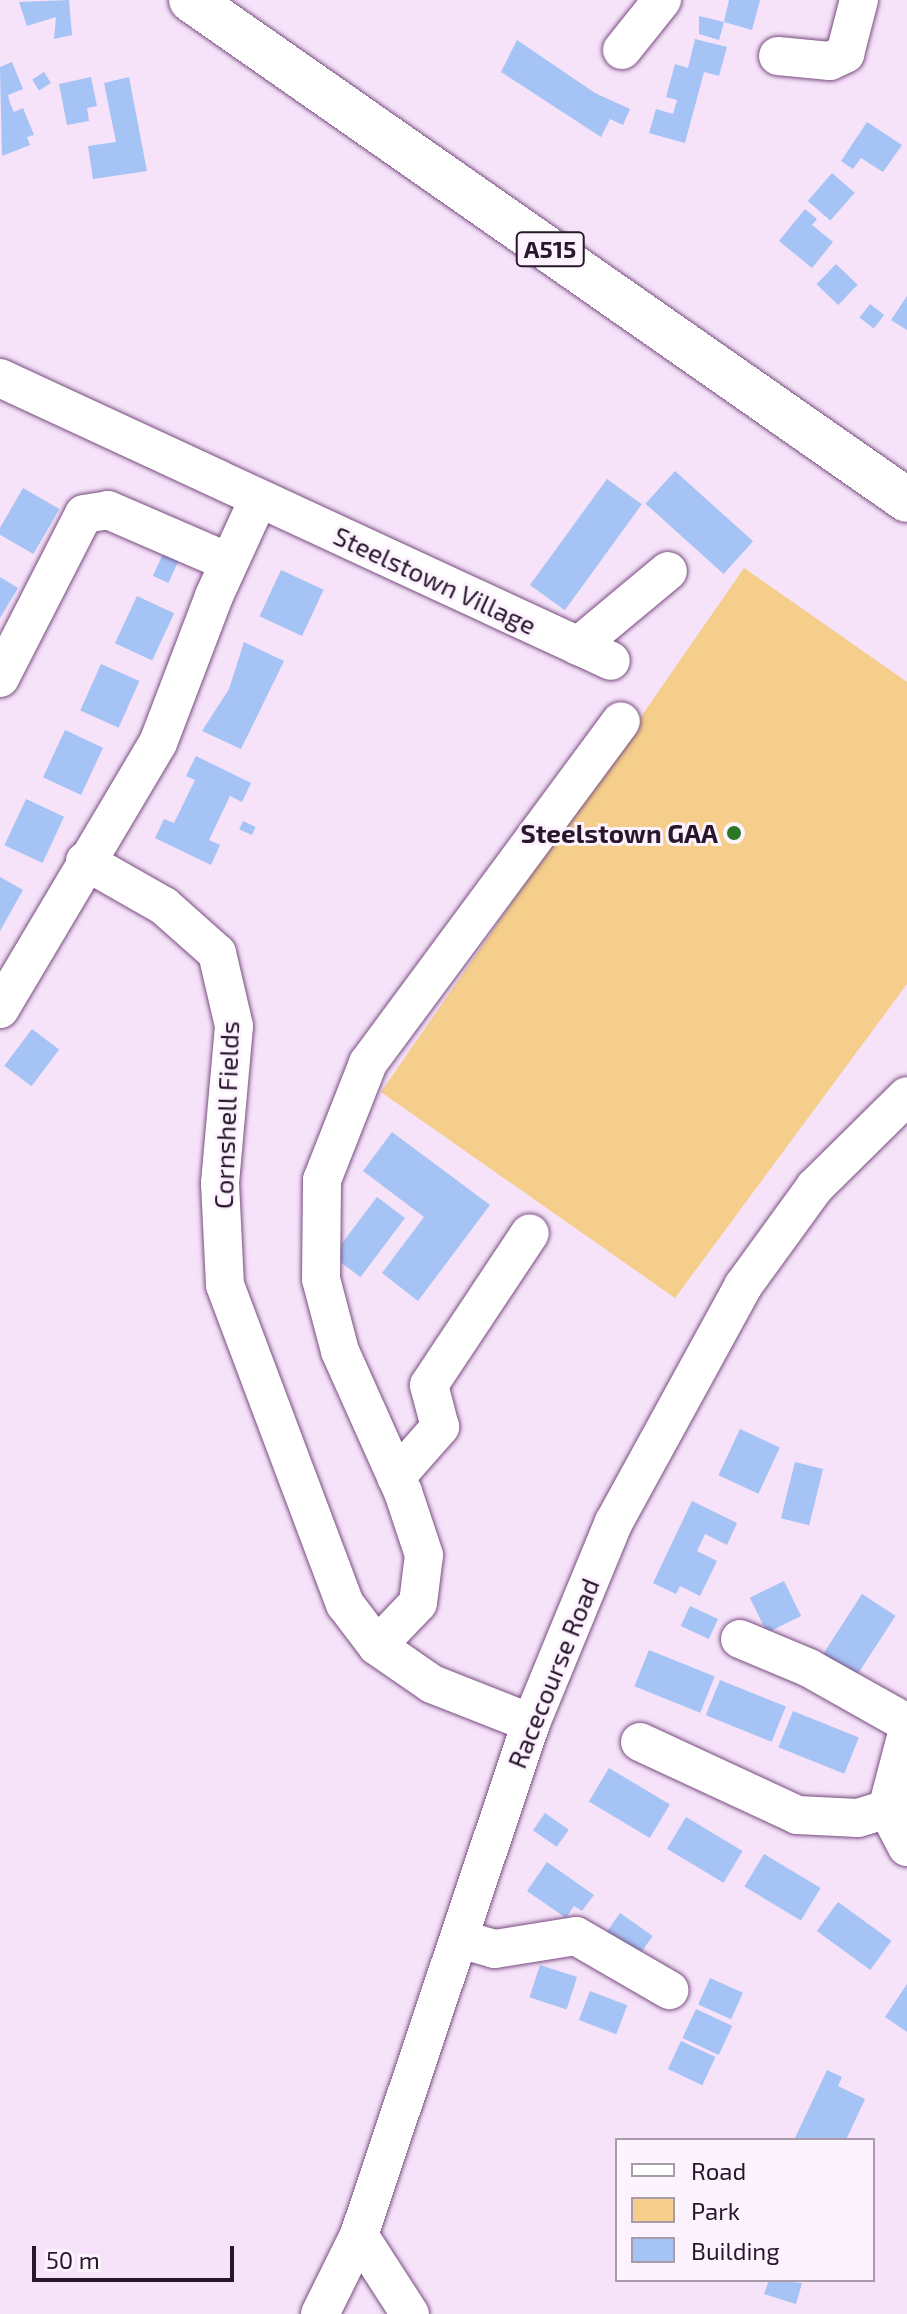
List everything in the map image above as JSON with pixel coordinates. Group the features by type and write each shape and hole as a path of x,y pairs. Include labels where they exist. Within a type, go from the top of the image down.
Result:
{"highway":[{"name":"A515","path":"191,0 907,500"}],"street":[{"path":"622,50 662,0"},
{"path":"778,56 830,61 845,54 859,0"},
{"name":"Steelstown Village","path":"0,378 258,500 595,653 668,571"},
{"path":"0,1009 85,861 158,743 228,562 258,500"},
{"path":"0,678 84,514 108,510 228,562"},
{"path":"377,1646 418,1603 424,1555 396,1477 340,1351 321,1279 322,1180 368,1063 621,721"},
{"name":"Cornshell Fields","path":"85,861 164,906 217,953 234,1026 220,1183 225,1285 345,1604 377,1646 432,1684 531,1723"},
{"name":"Racecourse Road","path":"320,2314 359,2235 531,1723 614,1522 743,1286 815,1187 907,1096"},
{"path":"396,1477 440,1427 429,1385 530,1233"},
{"path":"740,1639 809,1668 907,1723"},
{"path":"907,1733 887,1809 907,1847"},
{"path":"640,1742 797,1815 858,1818 887,1809"},
{"path":"460,1939 495,1949 576,1936 669,1990"},
{"path":"359,2235 410,2314"}],"green space":[{"name":"Steelstown GAA","path":"744,568 907,682 907,984 675,1298 381,1092"}],"building":[{"path":"69,0 72,35 54,39 56,17 27,26 19,2"},
{"path":"729,0 760,0 752,30 724,22"},
{"path":"699,16 724,22 719,40 699,34"},
{"path":"695,39 727,47 719,76 704,72 685,143 649,133 656,109 673,114 677,100 666,97 675,64 688,68"},
{"path":"517,40 595,93 630,109 623,125 610,119 601,137 501,72"},
{"path":"12,62 23,89 8,95 10,103 14,112 23,108 34,135 27,137 30,145 2,156 0,67"},
{"path":"44,72 51,83 39,90 32,79"},
{"path":"91,77 97,106 87,108 89,121 67,125 59,84"},
{"path":"129,77 147,171 93,179 88,146 116,142 104,83"},
{"path":"867,122 902,145 883,172 861,158 853,169 841,161"},
{"path":"832,173 855,193 830,221 808,201"},
{"path":"805,209 817,219 812,225 833,242 812,268 779,241"},
{"path":"836,264 858,285 838,305 817,284"},
{"path":"907,296 907,330 891,320"},
{"path":"870,304 884,315 874,328 860,317"},
{"path":"675,471 753,541 724,574 646,504"},
{"path":"607,479 642,504 565,610 530,585"},
{"path":"23,488 59,509 33,554 0,535 0,528"},
{"path":"163,554 178,561 168,583 153,576"},
{"path":"281,570 324,590 302,636 259,616"},
{"path":"0,577 18,588 0,618"},
{"path":"137,596 174,613 152,660 115,643"},
{"path":"244,642 284,661 241,749 202,731 229,689"},
{"path":"101,664 139,681 119,728 80,711"},
{"path":"65,730 103,748 81,795 43,777"},
{"path":"196,756 251,783 242,802 230,796 209,840 220,845 211,865 155,838 164,819 174,823 195,780 186,776"},
{"path":"26,799 64,817 43,863 4,845"},
{"path":"243,821 256,827 252,835 239,829"},
{"path":"0,877 23,890 0,931"},
{"path":"32,1029 59,1049 31,1086 4,1066"},
{"path":"392,1132 490,1205 418,1301 382,1273 424,1217 363,1171"},
{"path":"377,1197 405,1218 360,1277 332,1256"},
{"path":"740,1429 780,1448 758,1494 718,1475"},
{"path":"795,1462 823,1469 809,1525 781,1518"},
{"path":"692,1501 737,1523 727,1545 705,1534 697,1551 717,1561 700,1596 680,1586 676,1594 653,1583"},
{"path":"784,1581 801,1616 767,1633 750,1598"},
{"path":"862,1594 896,1616 856,1676 823,1654"},
{"path":"690,1606 718,1619 709,1639 681,1626"},
{"path":"649,1650 715,1677 700,1713 634,1686"},
{"path":"720,1680 786,1707 772,1742 706,1715"},
{"path":"793,1711 859,1738 844,1774 778,1747"},
{"path":"609,1768 670,1805 650,1838 589,1801"},
{"path":"545,1813 569,1830 557,1847 533,1830"},
{"path":"686,1817 743,1851 724,1883 667,1849"},
{"path":"764,1854 821,1888 801,1921 744,1887"},
{"path":"547,1862 594,1895 582,1911 574,1906 566,1918 527,1891"},
{"path":"838,1902 891,1941 870,1970 817,1931"},
{"path":"620,1913 653,1936 633,1964 600,1941"},
{"path":"540,1965 577,1977 567,2009 529,1997"},
{"path":"710,1978 743,1993 731,2019 698,2004"},
{"path":"907,1984 907,2032 885,2017"},
{"path":"590,1991 627,2005 616,2034 579,2020"},
{"path":"696,2009 732,2026 719,2055 682,2038"},
{"path":"681,2041 715,2057 702,2085 668,2069"},
{"path":"827,2070 842,2077 838,2086 865,2099 847,2138 795,2138"},
{"path":"768,2282 802,2283 796,2304 764,2294"}],"place":[{"name":"Steelstown GAA","path":"734,833"}]}
